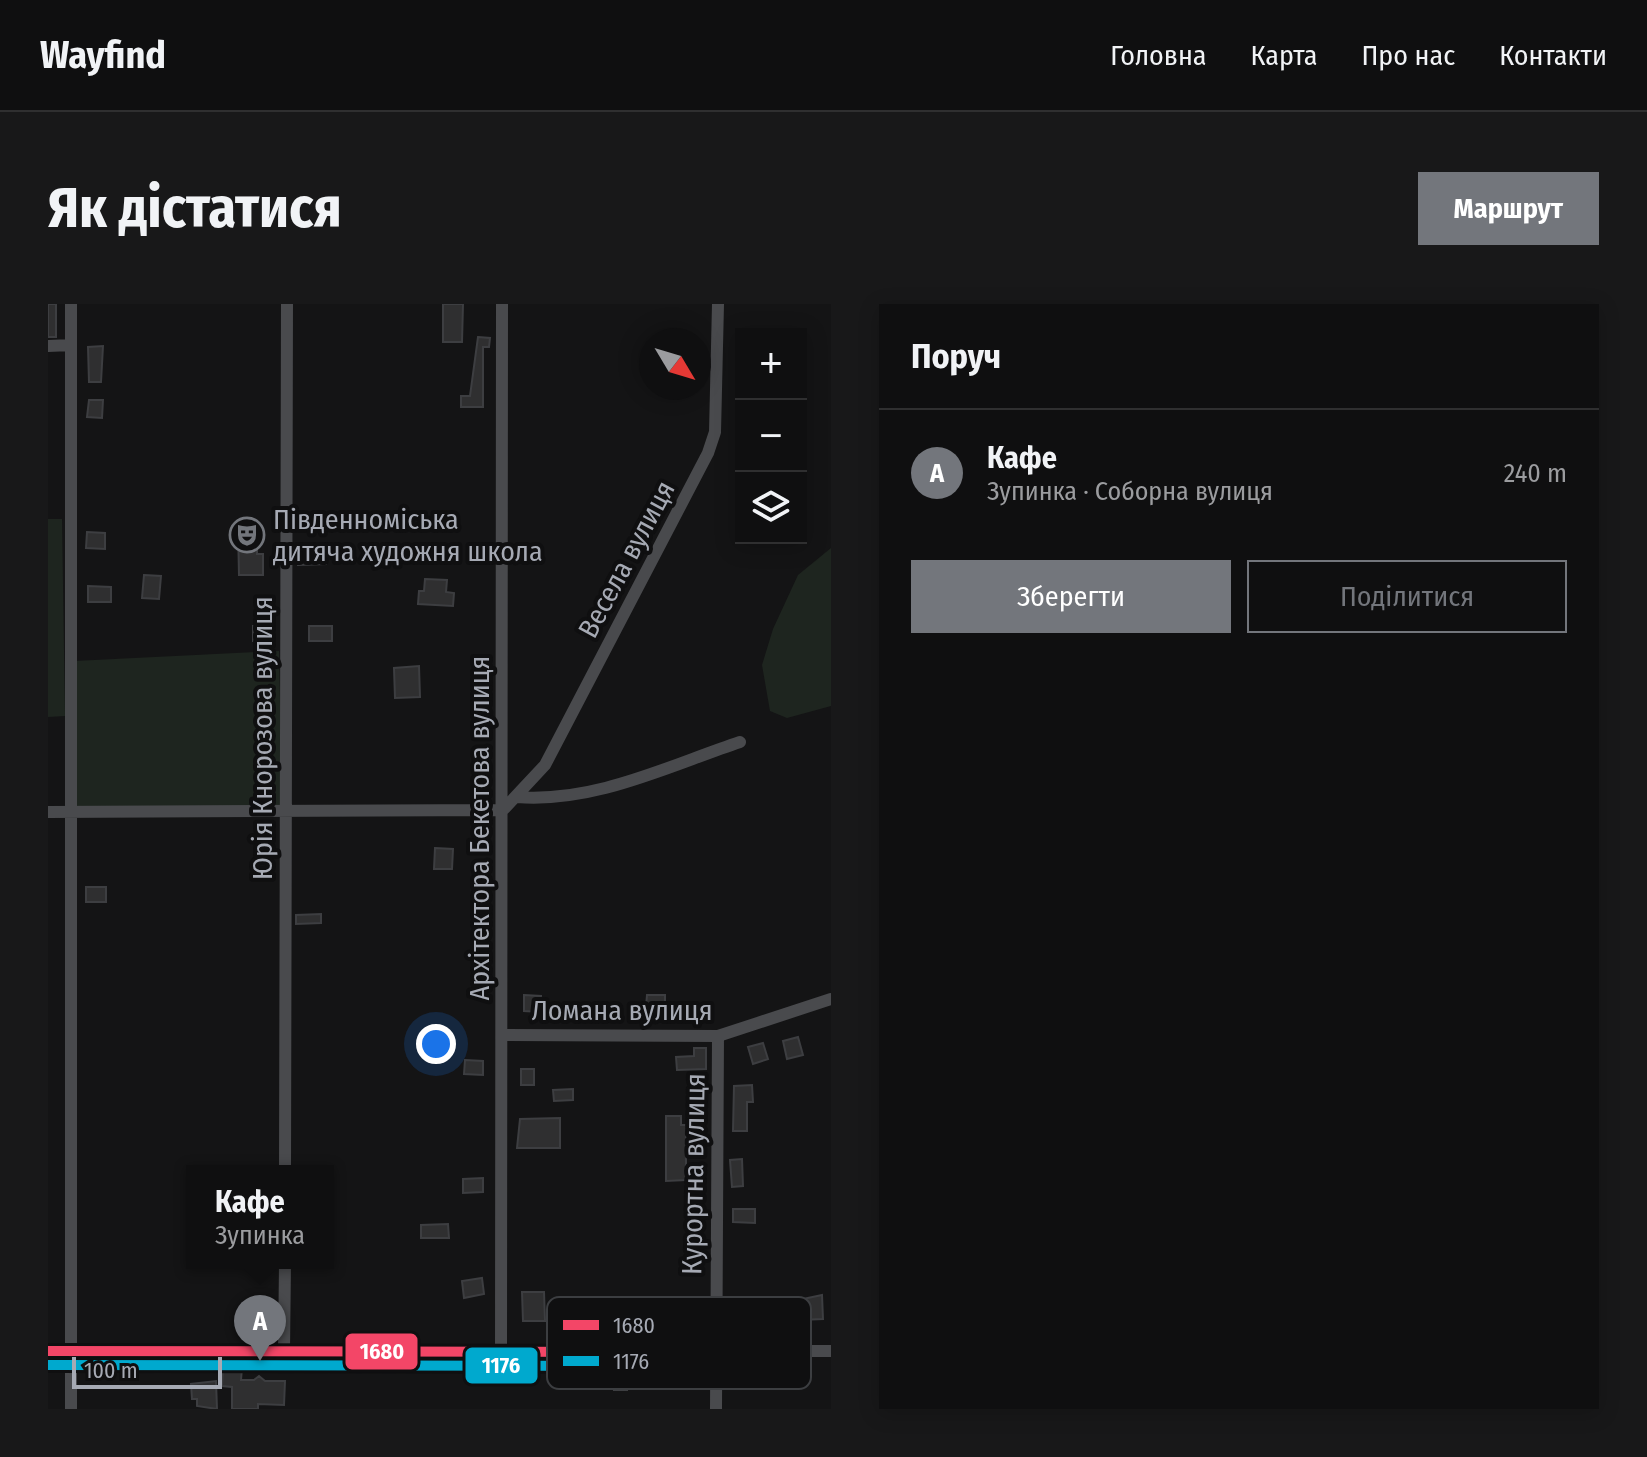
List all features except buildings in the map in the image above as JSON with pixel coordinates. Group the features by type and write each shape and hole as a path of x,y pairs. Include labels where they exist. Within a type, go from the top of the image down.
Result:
{"street":[{"path":"71,304 71,1409"},
{"name":"Юрія Кнорозова вулиця","path":"285,1165 287,304"},
{"name":"Архітектора Бекетова вулиця","path":"501,1353 502,304"},
{"name":"Весела вулиця","path":"503,810 545,765 708,453 715,432 718,304"},
{"path":"48,346 71,345"},
{"path":"517,797 581,796 740,742"},
{"path":"48,812 503,810"},
{"name":"Ломана вулиця","path":"503,1035 718,1036 831,999"},
{"name":"Курортна вулиця","path":"716,1297 718,1036"},
{"path":"284,1351 285,1269"},
{"path":"48,1351 547,1353"},
{"path":"811,1351 831,1351"},
{"name":"Курортна вулиця","path":"716,1389 716,1409"}],"shaded area":[{"path":"48,519 62,519 65,716 48,717"},
{"path":"831,548 831,706 787,718 770,711 762,665 773,629 798,575"},
{"path":"279,651 282,807 73,807 74,661"}],"transit line":[{"name":"1680","path":"48,1351 547,1352"},
{"name":"1176","path":"48,1365 547,1366"}],"place":[{"name":"Південноміська дитяча художня школа","path":"247,535"},
{"name":"Кафе","path":"260,1361"}]}
